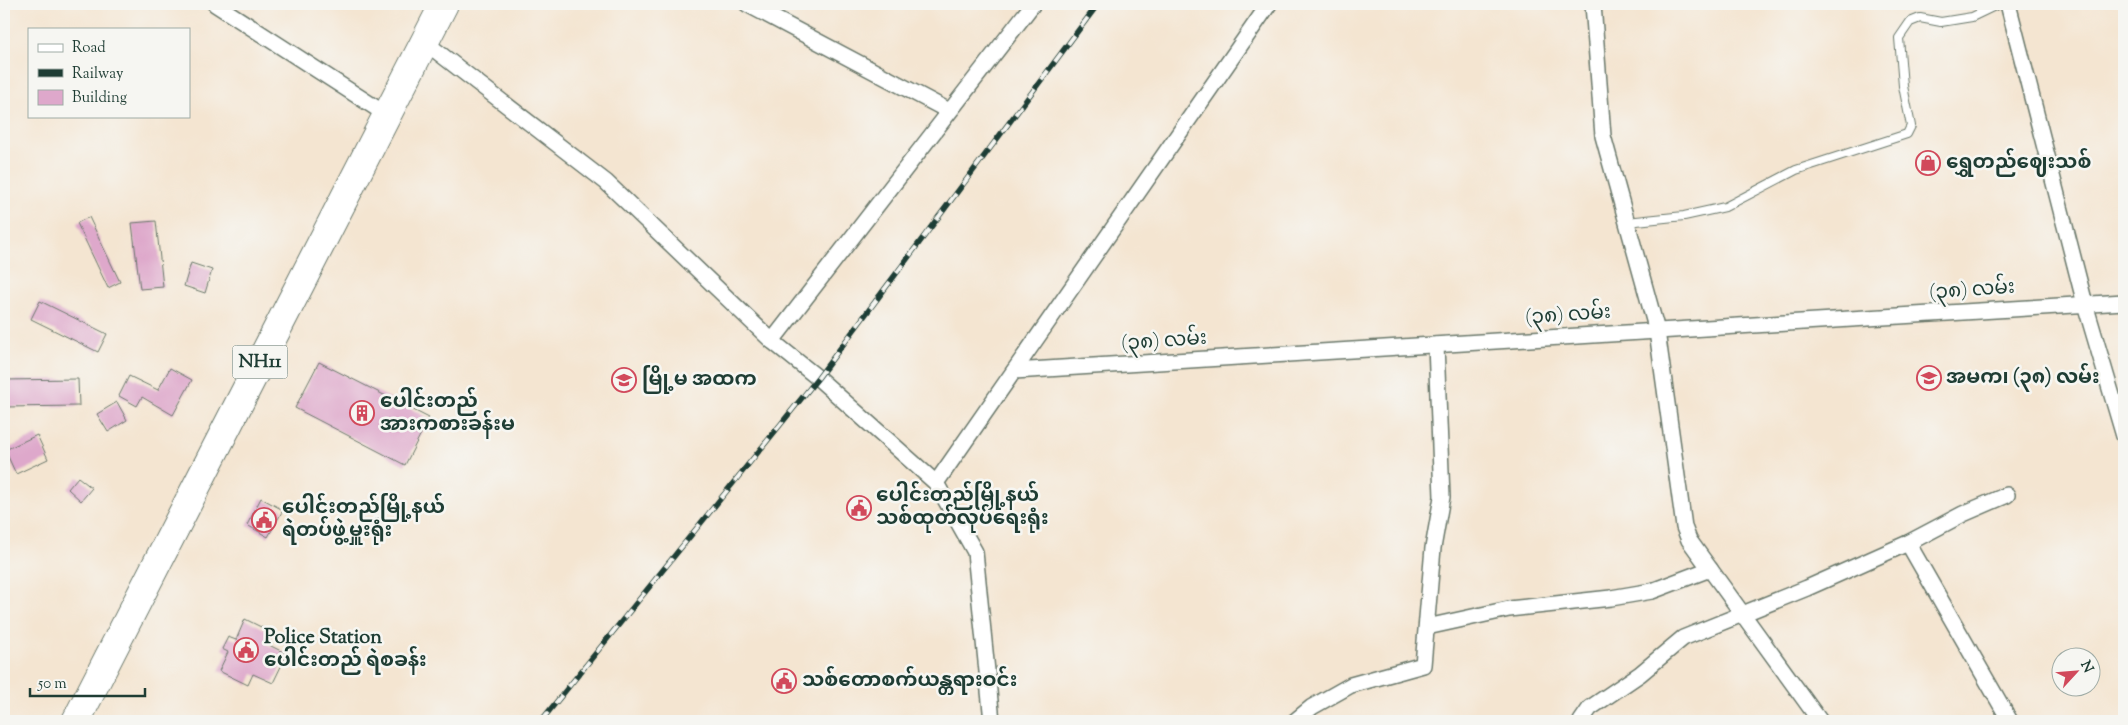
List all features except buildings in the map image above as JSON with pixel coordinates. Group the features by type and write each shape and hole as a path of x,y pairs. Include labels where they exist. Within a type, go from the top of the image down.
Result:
{"highway":[{"name":"NH11","path":"76,721 444,4"}],"street":[{"path":"215,4 387,115"},
{"path":"747,4 949,110"},
{"path":"772,341 949,110 1033,4"},
{"path":"936,483 1269,4"},
{"path":"1593,4 1603,136 1657,331 1684,527 1689,540 1820,721"},
{"path":"2008,4 2085,304 2124,436"},
{"path":"426,42 606,182 772,341 818,378 936,483 976,552 992,721"},
{"name":"(၃၈) လမ်း","path":"1014,371 2124,302"},
{"path":"1295,721 1312,707 1351,685 1423,665 1433,548 1442,497 1436,345"},
{"path":"1581,721 1590,708 1640,674 1683,638 1807,588 1908,543 1963,514 2007,495"},
{"path":"1908,543 2010,721"},
{"path":"1427,627 1509,609 1612,598 1652,591 1710,569"}],"lane":[{"path":"1627,222 1684,216 1725,207 1796,170 1908,134 1911,126 1903,86 1899,38 1910,22 1920,18 1941,22 1972,17 1999,4"}],"railway":[{"path":"541,721 818,378 1098,4"}],"place":[{"name":"ရွှေတည်ဈေးသစ်","path":"1928,163"},
{"name":"အမက၊ (၃၈) လမ်း","path":"1929,378"},
{"name":"မြို့မ အထက","path":"624,380"},
{"name":"ပေါင်းတည် အားကစားခန်းမ","path":"362,413"},
{"name":"ပေါင်းတည်မြို့နယ် သစ်ထုတ်လုပ်ရေးရုံး","path":"859,508"},
{"name":"ပေါင်းတည်မြို့နယ် ရဲတပ်ဖွဲ့မှူးရုံး","path":"264,520"},
{"name":"Police Station ပေါင်းတည် ရဲစခန်း","path":"246,650"},
{"name":"သစ်တောစက်ယန္တရားဝင်း","path":"784,681"}]}
